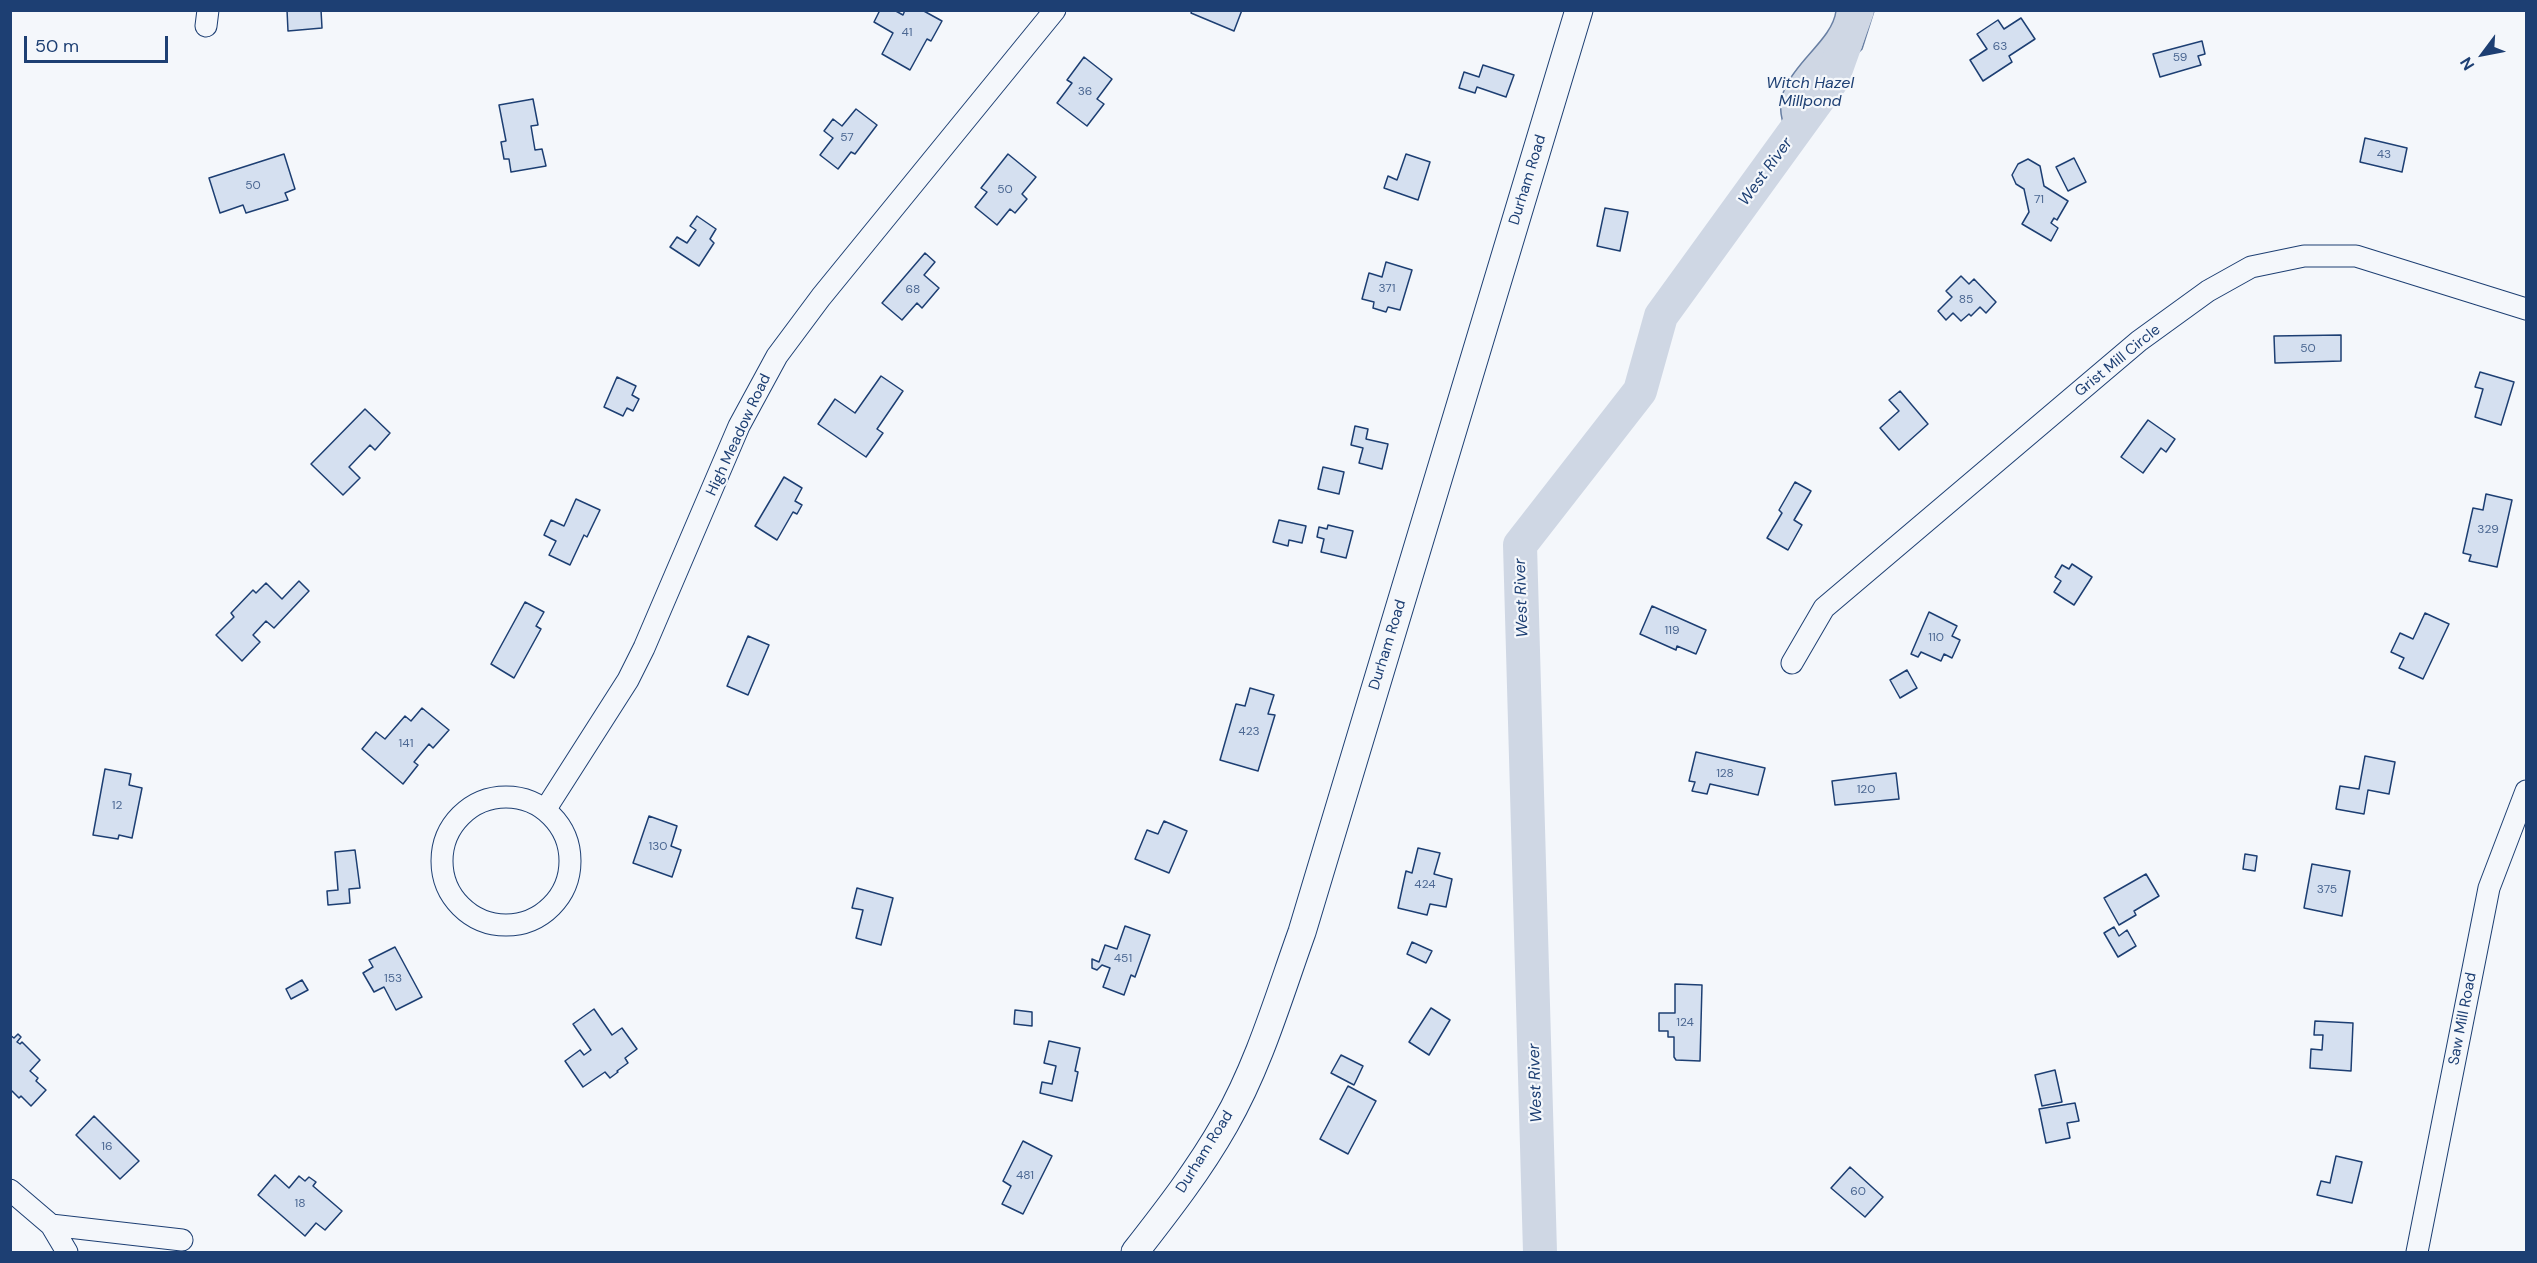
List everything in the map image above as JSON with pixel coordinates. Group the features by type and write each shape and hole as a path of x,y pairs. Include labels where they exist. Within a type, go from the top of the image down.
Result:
{"main road":[{"name":"Durham Road","path":"1135,1252 1176,1199 1226,1123 1279,996 1320,870 1579,10"}],"street":[{"name":"High Meadow Road","path":"545,810 632,672 739,426 777,356 821,297 1055,10"},
{"name":"Grist Mill Circle","path":"1792,663 1824,608 2139,341 2208,291 2251,267 2304,256 2356,256 2526,309"},
{"name":"Saw Mill Road","path":"2417,1252 2489,888 2526,791"},
{"path":"498,798 519,798 532,802 545,810 562,829 570,854 568,880 555,902 535,918 511,925 485,922 463,909 448,888 442,861 443,847 455,822 477,804 498,798"},
{"path":"10,1190 51,1225 67,1252"},
{"path":"51,1225 182,1240"}],"water":[{"name":"Witch Hazel Millpond","path":"1836,11 1874,11 1862,49 1853,58 1833,102 1820,120 1810,129 1798,134 1786,130 1781,111 1783,95 1800,65 1823,39"}],"building":[{"path":"287,10 321,10 322,28 288,31"},
{"path":"880,10 894,10 903,15 905,10 922,10 942,21 931,41 927,39 910,70 882,54 893,33 874,22"},
{"path":"1192,10 1242,10 1234,31 1191,13"},
{"path":"2021,18 2035,39 2009,56 2012,62 1983,81 1970,60 1987,49 1977,34 1998,20 2004,29"},
{"path":"2202,41 2205,54 2198,56 2201,65 2160,77 2153,54"},
{"path":"1084,57 1112,79 1097,99 1104,104 1087,126 1057,103 1072,83 1067,80"},
{"path":"1483,65 1514,75 1506,97 1477,87 1475,93 1459,88 1464,72 1479,77"},
{"path":"533,99 538,125 531,126 535,150 542,149 546,166 511,172 509,159 504,159 501,142 506,141 499,105"},
{"path":"856,109 877,125 855,154 851,152 838,169 820,155 833,138 824,131 833,119 842,126"},
{"path":"2365,138 2407,148 2402,172 2360,162"},
{"path":"284,154 295,189 285,193 288,200 246,213 243,205 220,213 209,178"},
{"path":"1008,154 1036,177 1022,194 1027,199 1015,213 1010,209 997,225 975,207 987,192 981,188"},
{"path":"1406,154 1430,162 1418,200 1384,188 1388,176 1397,180"},
{"path":"2074,158 2086,182 2068,191 2056,167"},
{"path":"2028,159 2040,166 2044,186 2068,201 2057,220 2054,218 2051,223 2058,228 2051,241 2022,224 2029,212 2024,189 2016,184 2012,175 2018,164"},
{"path":"1605,208 1628,212 1620,251 1597,246"},
{"path":"697,216 716,229 710,239 714,243 699,266 670,247 677,237 687,243 696,230 690,226"},
{"path":"925,253 935,262 924,275 939,288 922,308 917,303 902,320 882,303"},
{"path":"1386,262 1412,270 1400,310 1388,307 1386,312 1373,308 1374,302 1362,299 1369,273 1382,277"},
{"path":"1961,276 1969,284 1974,279 1996,302 1986,313 1980,307 1971,316 1969,314 1961,321 1953,313 1946,320 1938,311 1952,297 1946,291"},
{"path":"2341,335 2341,361 2275,363 2274,336"},
{"path":"2480,372 2514,382 2501,425 2475,417 2483,389 2475,387"},
{"path":"881,376 903,391 877,429 883,433 866,457 818,424 835,399 855,413"},
{"path":"617,377 636,386 632,395 639,399 633,411 627,408 623,416 604,407"},
{"path":"1900,391 1928,424 1899,450 1880,428 1899,411 1889,400"},
{"path":"365,409 390,433 375,450 370,445 349,467 360,478 343,495 311,464"},
{"path":"2148,420 2175,439 2166,452 2161,448 2143,473 2121,457"},
{"path":"1355,426 1368,429 1366,439 1388,444 1382,469 1359,463 1363,448 1351,445"},
{"path":"1323,467 1344,472 1339,494 1318,489"},
{"path":"784,477 802,488 795,501 802,505 797,514 793,512 777,540 755,526"},
{"path":"1795,482 1811,491 1794,520 1802,525 1788,550 1767,538 1782,513 1779,510"},
{"path":"2486,494 2512,500 2497,567 2469,561 2471,555 2463,553 2473,508 2483,510"},
{"path":"576,499 600,510 587,537 584,535 570,565 549,555 556,541 544,535 551,520 564,526"},
{"path":"1279,520 1306,526 1302,543 1289,540 1288,546 1273,542"},
{"path":"1328,525 1353,531 1346,558 1321,552 1324,539 1317,537 1319,527 1327,529"},
{"path":"2072,564 2092,577 2074,605 2054,592 2061,581 2055,577 2062,565 2069,569"},
{"path":"299,581 309,591 274,628 266,621 253,635 260,642 242,661 216,635 234,617 231,613 253,590 256,593 266,583 282,599"},
{"path":"525,602 544,612 536,626 541,629 514,678 491,664"},
{"path":"1652,606 1706,630 1696,654 1677,646 1676,650 1640,634"},
{"path":"1929,612 1957,626 1952,636 1960,640 1952,658 1944,654 1941,661 1921,652 1918,657 1911,654"},
{"path":"2425,613 2449,624 2423,679 2399,668 2404,658 2391,652 2400,633 2413,639"},
{"path":"748,636 769,645 748,695 727,686"},
{"path":"1907,670 1917,688 1900,698 1890,680"},
{"path":"1250,688 1274,695 1268,714 1275,715 1258,771 1220,760 1236,704 1245,706"},
{"path":"422,708 449,730 433,748 429,744 414,762 418,765 403,784 362,749 376,732 385,739 405,716 411,721"},
{"path":"1696,752 1765,768 1758,795 1710,784 1707,794 1692,791 1695,782 1689,781"},
{"path":"2365,756 2395,762 2389,794 2368,790 2364,814 2336,809 2340,786 2359,789"},
{"path":"105,769 131,774 129,785 142,788 132,838 119,835 118,839 93,835"},
{"path":"1896,773 1899,799 1835,805 1832,781"},
{"path":"649,816 677,826 671,846 681,850 672,877 633,863"},
{"path":"1164,821 1187,831 1169,873 1135,859 1147,830 1158,834"},
{"path":"1418,848 1440,853 1434,874 1452,879 1446,907 1430,904 1427,915 1398,908 1406,871 1412,873"},
{"path":"355,850 360,888 349,889 350,903 328,905 327,891 338,890 335,852"},
{"path":"2245,854 2257,856 2255,871 2243,869"},
{"path":"2312,864 2350,871 2342,916 2304,908"},
{"path":"2146,874 2159,896 2134,911 2136,915 2119,925 2104,898"},
{"path":"857,888 893,898 881,945 856,938 863,910 852,908"},
{"path":"1125,926 1150,935 1135,977 1131,975 1124,995 1103,987 1110,968 1102,965 1097,970 1092,968 1092,959 1099,962 1105,945 1117,949"},
{"path":"2114,927 2119,936 2127,930 2136,946 2118,957 2104,933"},
{"path":"1412,942 1432,951 1426,963 1407,954"},
{"path":"395,947 422,997 396,1010 384,987 374,992 363,973 373,967 369,960"},
{"path":"302,980 308,990 291,999 286,989"},
{"path":"1675,984 1702,985 1700,1061 1676,1060 1674,1037 1668,1037 1668,1031 1659,1031 1659,1013 1675,1013"},
{"path":"1431,1008 1450,1020 1429,1055 1409,1042"},
{"path":"594,1009 612,1035 622,1028 637,1049 625,1058 628,1063 610,1078 605,1072 583,1087 565,1061 580,1050 584,1055 591,1050 573,1024"},
{"path":"1015,1010 1032,1012 1032,1026 1014,1024"},
{"path":"2315,1021 2353,1023 2351,1071 2310,1068 2311,1049 2322,1050 2323,1035 2314,1035"},
{"path":"18,1034 21,1037 17,1042 20,1044 22,1042 40,1060 30,1071 38,1078 36,1081 46,1090 31,1106 21,1096 19,1098 12,1091 10,1093 10,1035 14,1038"},
{"path":"1049,1041 1080,1048 1072,1101 1040,1093 1042,1082 1052,1084 1056,1066 1044,1063"},
{"path":"1341,1055 1363,1066 1354,1085 1331,1073"},
{"path":"2055,1070 2062,1102 2042,1106 2035,1075"},
{"path":"1348,1086 1376,1101 1348,1154 1320,1139"},
{"path":"2075,1103 2079,1121 2067,1123 2070,1138 2046,1143 2039,1109"},
{"path":"94,1116 139,1161 120,1179 76,1135"},
{"path":"1023,1141 1052,1156 1023,1214 1002,1204 1011,1186 1003,1181"},
{"path":"2336,1156 2362,1162 2352,1203 2317,1195 2321,1181 2330,1183"},
{"path":"1850,1167 1883,1197 1865,1217 1831,1188"},
{"path":"275,1175 289,1188 299,1176 305,1181 309,1177 316,1182 313,1186 342,1211 325,1230 316,1223 305,1236 258,1195"}],"waterway":[{"name":"West River","path":"1540,1252 1520,545 1640,391 1661,316 1832,80 1857,10"}]}
